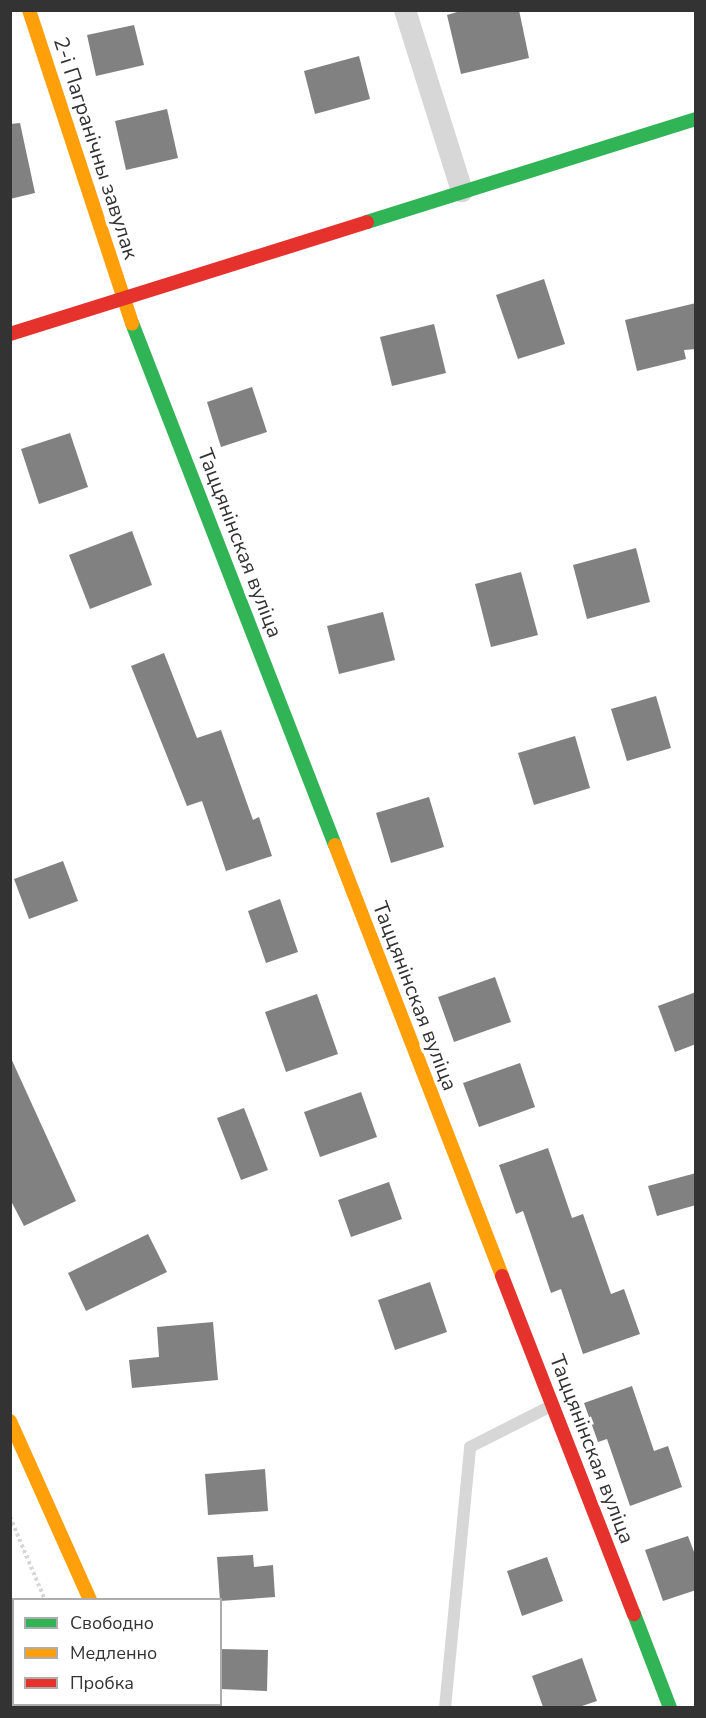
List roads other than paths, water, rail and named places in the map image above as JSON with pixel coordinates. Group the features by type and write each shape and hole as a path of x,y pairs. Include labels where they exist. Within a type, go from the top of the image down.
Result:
{"street":[{"name":"2-і Пагранічны завулак","path":"29,10 123,299"},
{"path":"405,10 462,191"},
{"path":"10,334 696,119"},
{"name":"Таццянінская вуліца","path":"123,299 670,1707"},
{"path":"10,1421 90,1598"}],"lane":[{"path":"445,1707 470,1447 552,1405"}]}
